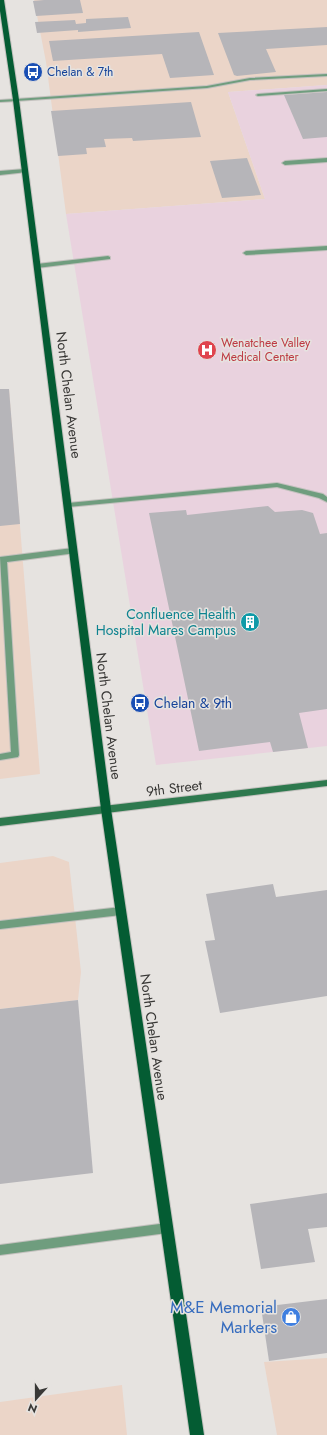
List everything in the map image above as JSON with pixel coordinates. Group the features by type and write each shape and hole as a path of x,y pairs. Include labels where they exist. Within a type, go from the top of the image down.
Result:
{"main road":[{"name":"North Chelan Avenue","path":"1,0 2,18 16,100 106,809 197,1435"}],"street":[{"path":"0,101 207,87 250,80 327,75"},
{"path":"258,95 327,90"},
{"path":"285,163 327,160"},
{"path":"0,173 25,171"},
{"path":"246,253 327,248"},
{"path":"37,266 108,258"},
{"path":"68,505 277,485 321,496 327,500"},
{"path":"0,757 15,755 2,559 73,551"},
{"name":"9th Street","path":"0,822 327,783"},
{"path":"0,926 121,911"},
{"path":"0,1250 167,1228"}],"shaded area":[{"path":"34,0 327,0 327,85 228,92 265,199 66,214 46,62"},
{"name":"Wenatchee Valley Medical Center","path":"327,85 327,746 156,765 66,214 265,199 228,92"},
{"path":"0,389 9,389 40,774 0,779"},
{"path":"53,856 69,862 81,972 78,1000 0,1009 0,863"},
{"path":"327,1358 327,1435 277,1435 264,1362"},
{"path":"122,1385 127,1435 0,1435 0,1402"}],"building":[{"path":"80,0 83,13 36,16 33,1"},
{"path":"128,17 131,28 78,32 78,30 37,33 35,22 75,20 76,24 86,23 86,19"},
{"path":"327,27 327,45 266,49 276,72 237,76 234,75 218,33"},
{"path":"199,32 214,75 170,78 162,54 53,61 49,41"},
{"path":"327,92 327,137 303,139 284,95"},
{"path":"191,102 201,137 133,141 132,138 104,139 106,147 86,148 87,154 58,156 51,111"},
{"path":"247,158 261,195 222,198 210,161"},
{"path":"0,389 9,389 20,524 0,526"},
{"name":"Confluence Health Hospital Mares Campus","path":"268,506 275,512 302,510 313,513 320,534 327,533 327,709 299,713 308,748 273,752 270,742 199,751 149,513 186,510 187,515"},
{"path":"273,884 276,897 327,890 327,996 220,1013 205,941 215,940 206,894"},
{"path":"78,1000 93,1173 0,1184 0,1009"},
{"path":"327,1193 327,1227 308,1229 315,1262 261,1269 250,1204"},
{"path":"327,1299 327,1353 269,1361 261,1307"}],"place":[{"name":"Chelan & 7th","path":"33,72"},
{"name":"Wenatchee Valley Medical Center","path":"207,350"},
{"name":"Confluence Health Hospital Mares Campus","path":"250,622"},
{"name":"Chelan & 9th","path":"140,703"},
{"name":"M&E Memorial Markers","path":"291,1317"}]}
